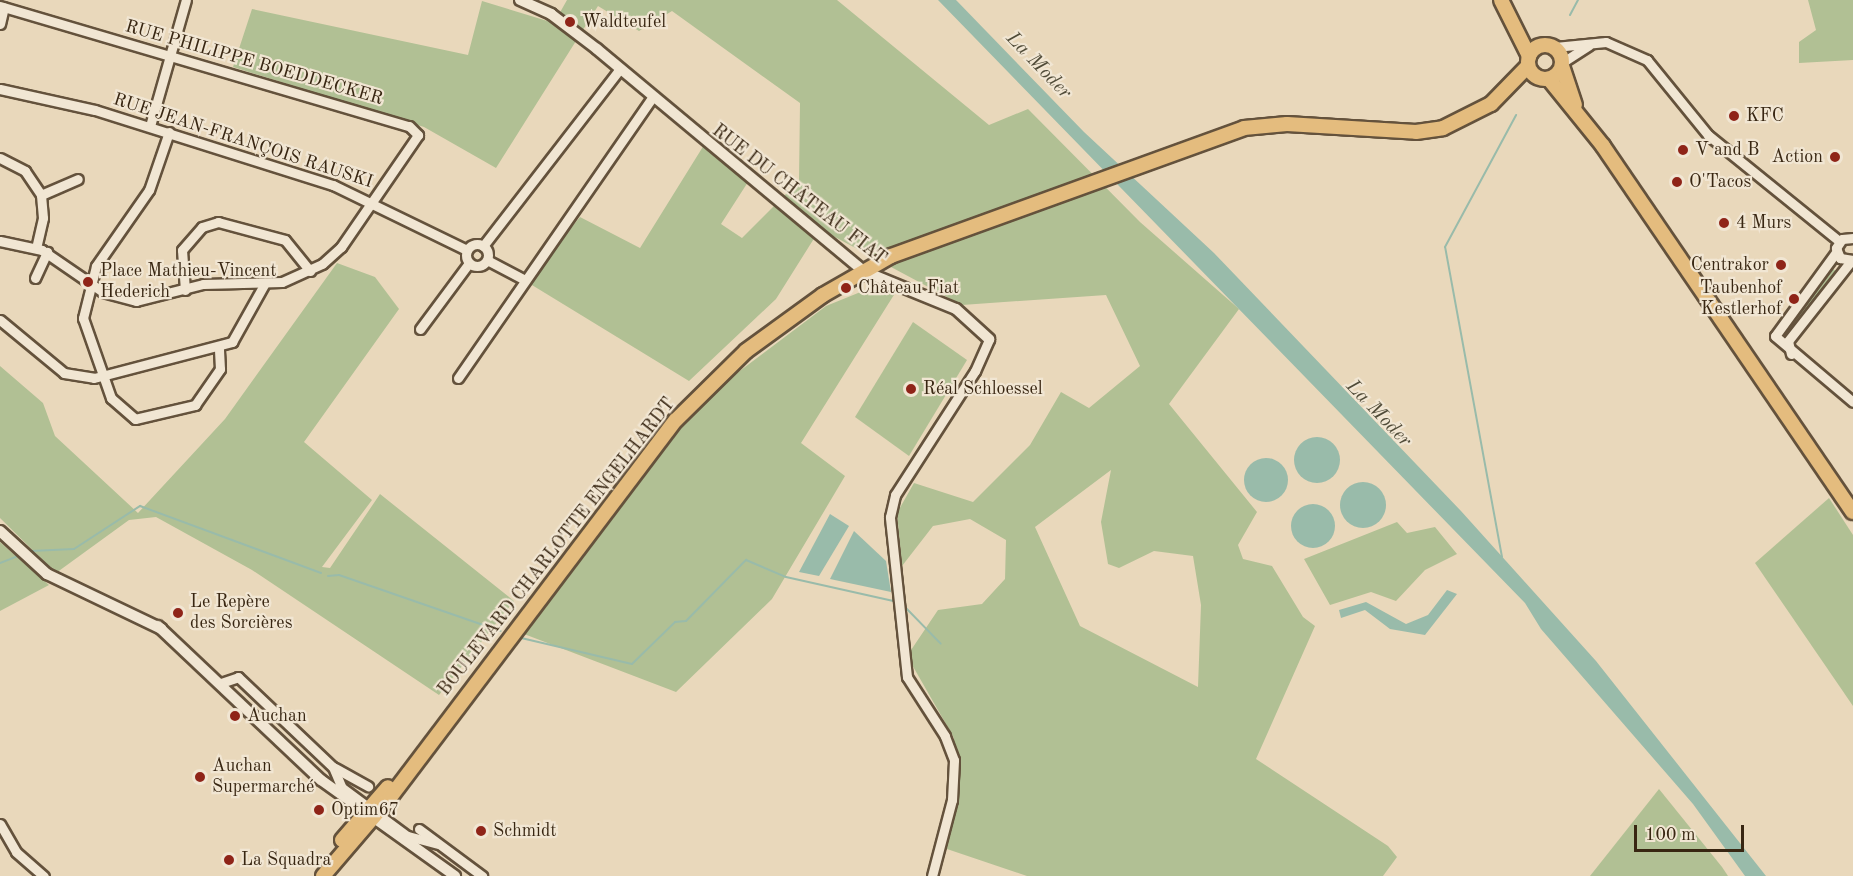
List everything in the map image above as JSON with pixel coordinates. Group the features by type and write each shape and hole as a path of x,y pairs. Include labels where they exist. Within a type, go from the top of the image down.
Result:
{"main road":[{"path":"1501,0 1515,20 1529,61 1576,109 1853,512"},
{"path":"1515,20 1550,46 1562,64 1576,109"},
{"name":"BOULEVARD CHARLOTTE ENGELHARDT","path":"1501,96 1529,61 1550,46"},
{"name":"BOULEVARD CHARLOTTE ENGELHARDT","path":"371,812 432,739 676,420 746,351 863,271 918,239 949,232 1259,125 1430,131 1465,119 1501,96 1544,78 1562,64"},
{"path":"318,876 371,812"},
{"path":"322,876 371,812"}],"street":[{"path":"150,126 186,0"},
{"name":"RUE DU CHÂTEAU FIAT","path":"520,0 551,14 863,271 956,309 989,339 975,372 895,495 890,517 907,677 945,736 954,760 952,800 932,876"},
{"path":"0,24 2,7"},
{"name":"RUE PHILIPPE BOEDDECKER","path":"2,7 413,128 415,144 374,201"},
{"path":"1562,64 1597,42"},
{"path":"1550,46 1597,42 1647,60 1708,135 1839,241"},
{"path":"470,263 467,250 483,246 620,69"},
{"name":"RUE JEAN-FRANÇOIS RAUSKI","path":"0,89 150,126 374,201 467,250"},
{"path":"458,378 652,98"},
{"path":"169,132 150,190 96,266 83,301 83,318 115,405 135,419 183,411 195,405 220,369 219,347"},
{"path":"0,158 25,171 41,195 43,218 36,248"},
{"path":"41,195 78,179"},
{"path":"0,241 47,252 103,292 136,301 223,282 265,283 309,271 341,247 374,201"},
{"path":"185,290 182,250 202,227 218,222 285,240 309,271"},
{"path":"1839,241 1853,238"},
{"path":"1839,241 1837,251 1776,327 1778,343 1853,402"},
{"path":"483,246 487,260"},
{"path":"1791,354 1788,341 1852,260 1837,251"},
{"path":"34,279 47,252"},
{"path":"420,329 470,263 487,260 525,280"},
{"path":"0,320 64,373 104,375 219,347 239,336 265,283"},
{"path":"0,531 47,574 158,626 209,671 275,735 455,876"},
{"path":"221,683 238,677 333,767 368,786"},
{"path":"275,735 371,812 408,836 428,856"},
{"path":"333,767 342,788"},
{"path":"0,824 16,852 44,876"},
{"path":"419,829 482,876"},
{"path":"408,836 439,844"}],"shaded area":[{"path":"567,0 837,0 989,125 1028,109 1140,222 1239,309 1169,404 1257,512 1238,545 1243,559 1272,566 1303,617 1315,626 1256,759 1388,846 1397,857 1383,876 1027,876 947,849 954,738 907,656 938,610 982,604 1005,579 1006,540 970,519 933,526 902,566 897,513 914,483 973,502 1030,445 1061,392 1089,408 1140,366 1106,295 962,305 820,229 776,299 689,381 527,282 580,217 640,248 704,145 748,182 721,224 742,238 799,181 800,103 672,11 639,31 598,6 496,168 424,127 233,67 252,9 468,55 482,1 554,23","holes":["1111,470 1101,522 1108,564 1119,568 1154,551 1193,556 1201,605 1198,687 1080,626 1035,527"]},
{"path":"938,0 956,0 1084,132 1214,253 1461,511 1596,661 1766,876 1745,876 1693,804 1541,629 1525,603"},
{"path":"1808,0 1853,0 1853,60 1799,63 1799,42 1816,30"},
{"path":"337,263 375,277 399,309 304,442 372,500 322,567 330,568 380,494 514,601 439,695 252,570 156,517 129,520 56,573 0,518 0,366 43,403 55,436 138,513 225,419"},
{"path":"1829,266 1837,272 1782,338 1778,332"},
{"path":"897,290 801,443 845,476 772,599 676,692 524,634 666,443 709,394 826,306 863,291"},
{"name":"Réal Schloessel","path":"913,322 967,360 909,456 855,417"},
{"path":"1317,437 1333,444 1340,460 1333,476 1317,483 1301,476 1294,460 1301,444"},
{"path":"1266,458 1281,465 1288,480 1281,495 1266,502 1251,495 1244,480 1251,465"},
{"path":"1363,482 1379,489 1386,505 1379,521 1363,528 1347,521 1340,505 1347,489"},
{"path":"1829,498 1853,535 1853,706 1755,563"},
{"path":"1313,504 1328,511 1335,526 1328,541 1313,548 1298,541 1291,526 1298,511"},
{"path":"830,514 849,526 819,576 799,572"},
{"path":"1397,522 1407,533 1435,527 1457,554 1425,570 1396,601 1371,592 1330,605 1304,559"},
{"path":"854,531 886,561 891,592 830,579"},
{"path":"0,542 49,585 0,611"},
{"path":"1447,590 1457,594 1425,635 1390,629 1365,610 1341,618 1339,610 1366,602 1406,624 1428,615"},
{"path":"1659,789 1728,876 1590,876"}],"waterway":[{"path":"1570,15 1578,0"},
{"path":"1502,557 1445,247 1516,115"},
{"path":"31,551 74,549 140,506 321,573"},
{"path":"0,563 16,557"},
{"path":"517,637 632,664 675,622 686,621 746,560 786,577 893,601"},
{"path":"328,576 339,575 501,631"},
{"path":"903,605 941,644"}],"place":[{"name":"Waldteufel","path":"570,22"},
{"name":"KFC","path":"1734,116"},
{"name":"V and B","path":"1683,150"},
{"name":"Action","path":"1835,157"},
{"name":"O'Tacos","path":"1677,182"},
{"name":"4 Murs","path":"1724,223"},
{"name":"Centrakor","path":"1781,265"},
{"name":"Place Mathieu-Vincent Hederich","path":"88,282"},
{"name":"Château Fiat","path":"846,288"},
{"name":"Taubenhof Kestlerhof","path":"1794,299"},
{"name":"Réal Schloessel","path":"911,389"},
{"name":"Le Repère des Sorcières","path":"178,613"},
{"name":"Auchan","path":"235,716"},
{"name":"Auchan Supermarché","path":"200,777"},
{"name":"Optim67","path":"319,810"},
{"name":"Schmidt","path":"481,831"},
{"name":"La Squadra","path":"229,860"}],"water label":[{"name":"La Moder","path":"1038,66"},
{"name":"La Moder","path":"1378,414"}]}
